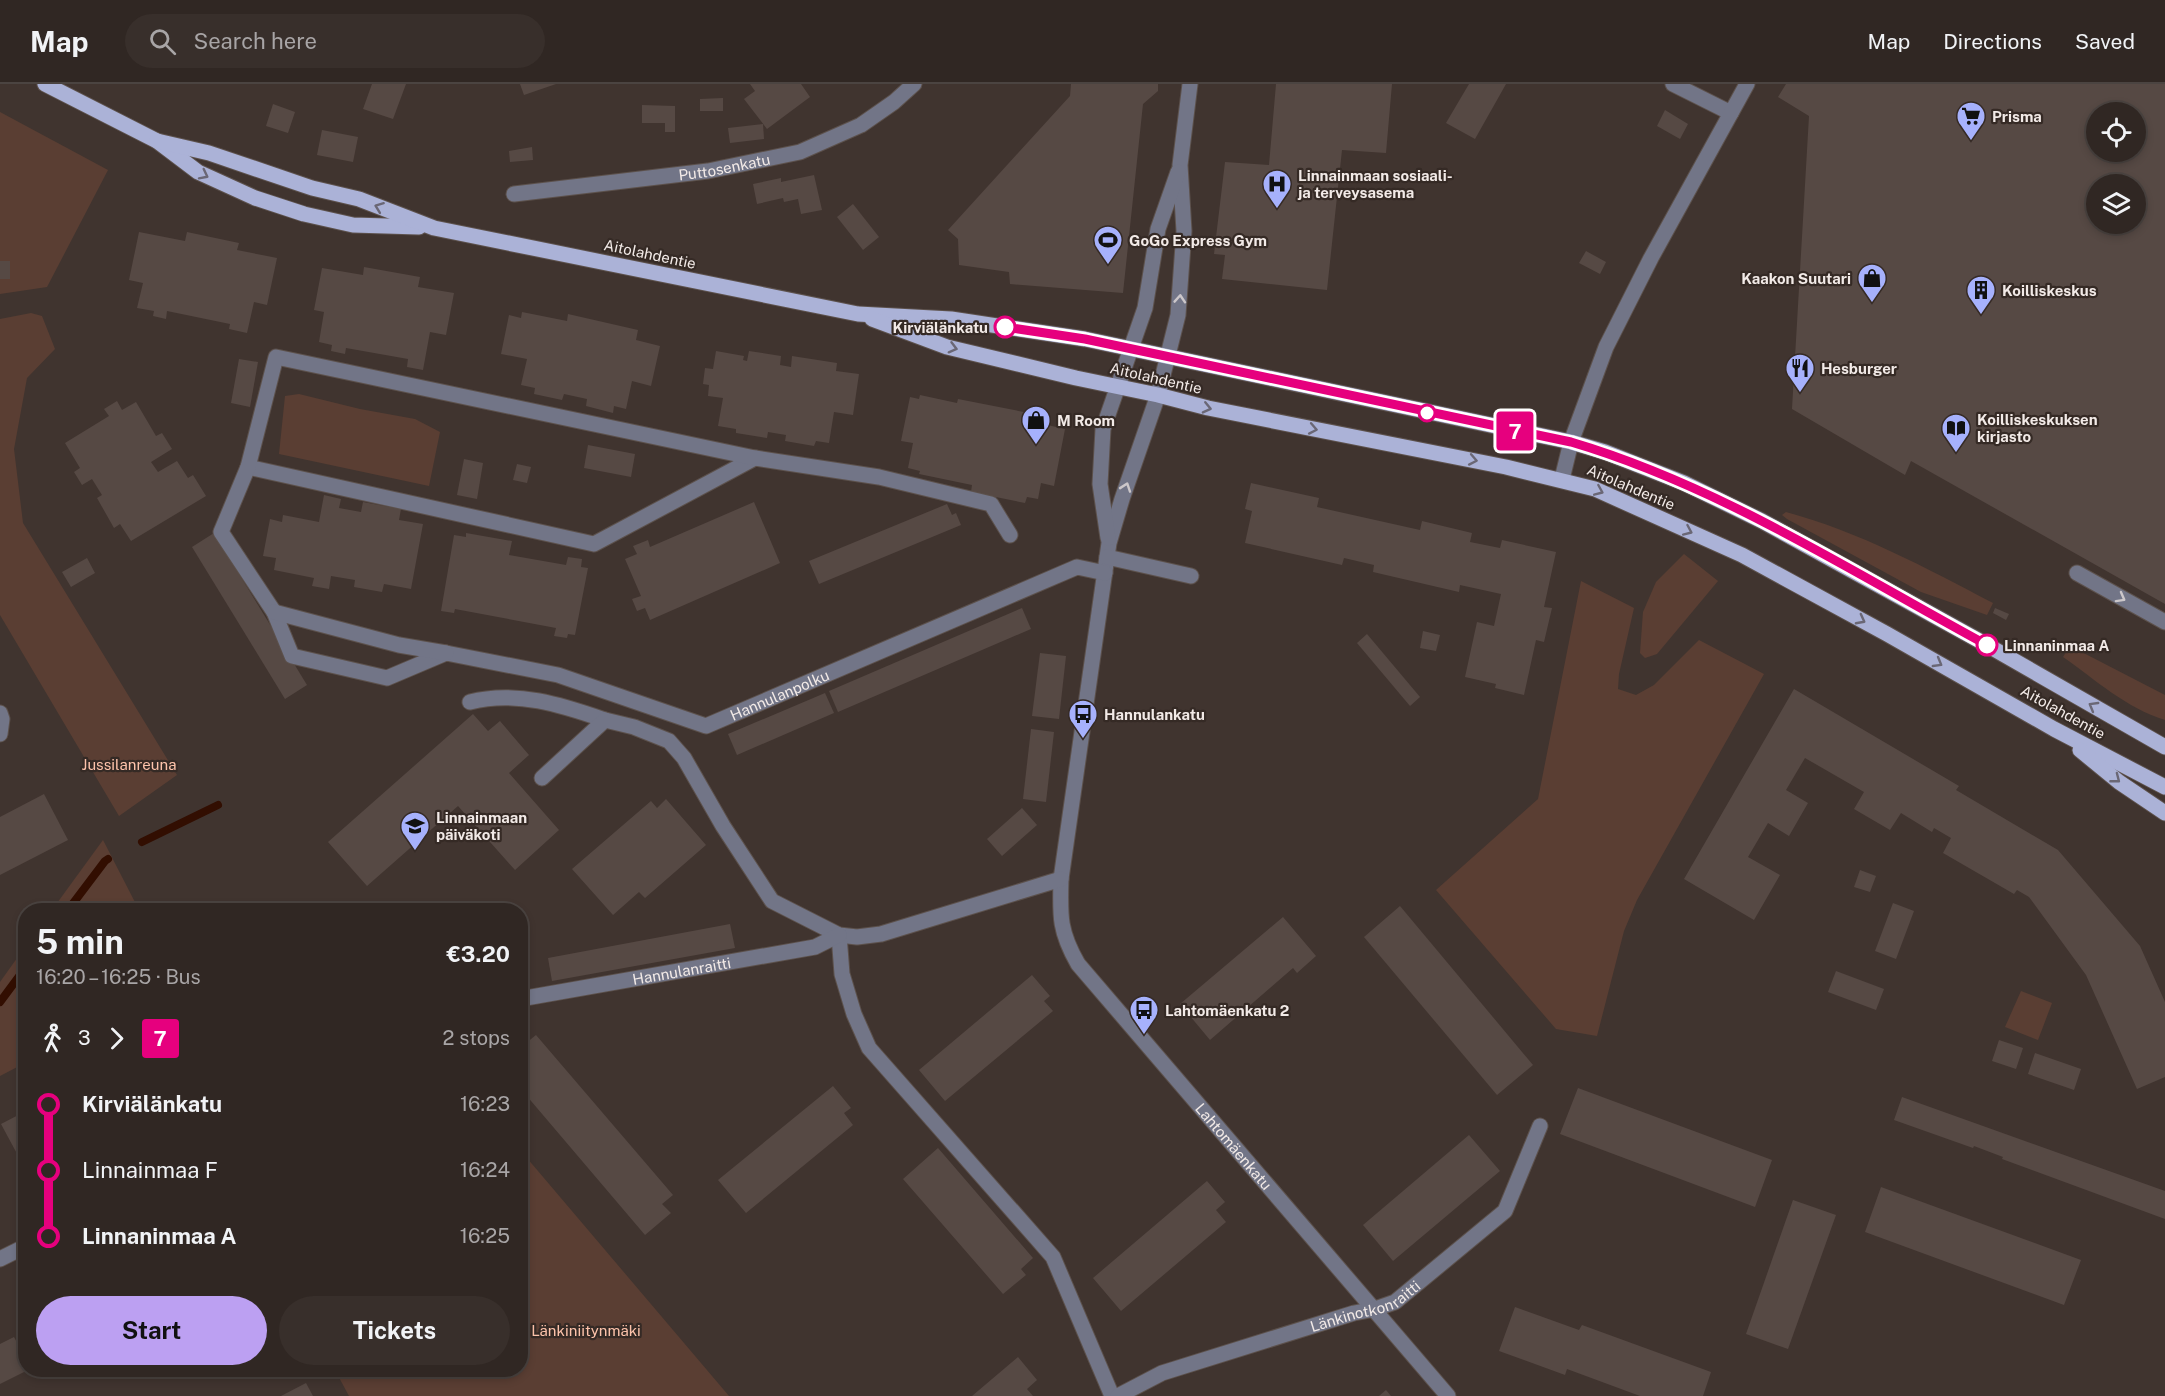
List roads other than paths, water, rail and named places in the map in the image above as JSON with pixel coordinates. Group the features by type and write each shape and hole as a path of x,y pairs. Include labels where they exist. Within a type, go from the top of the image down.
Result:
{"main road":[{"name":"Aitolahdentie","path":"46,84 157,141 198,172 255,198 304,214 352,225 434,228 858,314 951,319 1085,339 1571,442 1605,452 1683,483 1762,521 1987,645 2165,747"},
{"name":"Aitolahdentie","path":"157,141 209,153 312,188 359,199 434,228"},
{"name":"Aitolahdentie","path":"858,314 947,347 1208,408 1562,479 1595,489 1742,555 2054,729 2165,787"},
{"path":"2054,729 2119,782 2165,813"},
{"path":"2143,735 2165,735"}],"street":[{"name":"Puttosenkatu","path":"514,194 708,171 800,152 861,125 894,102 914,84"},
{"path":"470,702 485,698 532,699 634,727 669,741 684,758 723,826 772,901 839,935 857,937 881,934 1061,879 1107,558 1122,499 1158,395 1179,315 1183,243 1180,165 1190,84"},
{"path":"1673,84 1731,113"},
{"path":"1562,479 1571,442 1606,347 1651,258 1747,84"},
{"path":"1107,558 1100,484 1103,429 1145,308 1158,229 1180,165"},
{"path":"446,654 387,678 292,656 274,612 221,532 248,468 276,357 755,458 879,477 991,504 1010,535"},
{"path":"248,468 594,544 755,458"},
{"name":"Hannulanpolku","path":"274,612 399,645 558,675 706,726 1077,567 1107,558 1191,576"},
{"path":"2077,573 2165,622"},
{"path":"0,713 2,719 0,734"},
{"path":"542,778 605,720"},
{"name":"Lahtomäenkatu","path":"1061,879 1060,921 1067,945 1078,964 1376,1309 1448,1396"},
{"path":"839,935 842,974 854,1014 869,1048 1053,1257 1112,1396"},
{"name":"Hannulanraitti","path":"528,998 815,946 839,935"},
{"name":"Länkinotkonraitti","path":"1118,1396 1162,1373 1395,1302 1505,1210 1540,1126"},
{"path":"0,1259 18,1250"}],"waterway":[{"path":"142,842 218,805"},
{"path":"73,903 108,859"},
{"path":"0,1002 18,978"}],"place":[{"name":"Prisma","path":"1971,142"},
{"name":"Linnainmaan sosiaali- ja terveysasema","path":"1277,210"},
{"name":"GoGo Express Gym","path":"1108,266"},
{"name":"Kaakon Suutari","path":"1872,304"},
{"name":"Koilliskeskus","path":"1981,316"},
{"name":"Kirviälänkatu","path":"1005,327"},
{"name":"Hesburger","path":"1800,394"},
{"name":"M Room","path":"1036,446"},
{"name":"Koilliskeskuksen kirjasto","path":"1956,454"},
{"name":"Linnaninmaa A","path":"1987,645"},
{"name":"Hannulankatu","path":"1083,740"},
{"name":"Linnainmaan päiväkoti","path":"415,852"},
{"name":"Lahtomäenkatu 2","path":"1144,1036"}],"park label":[{"name":"Jussilanreuna","path":"129,764"},
{"name":"Länkiniitynmäki","path":"586,1330"}]}
